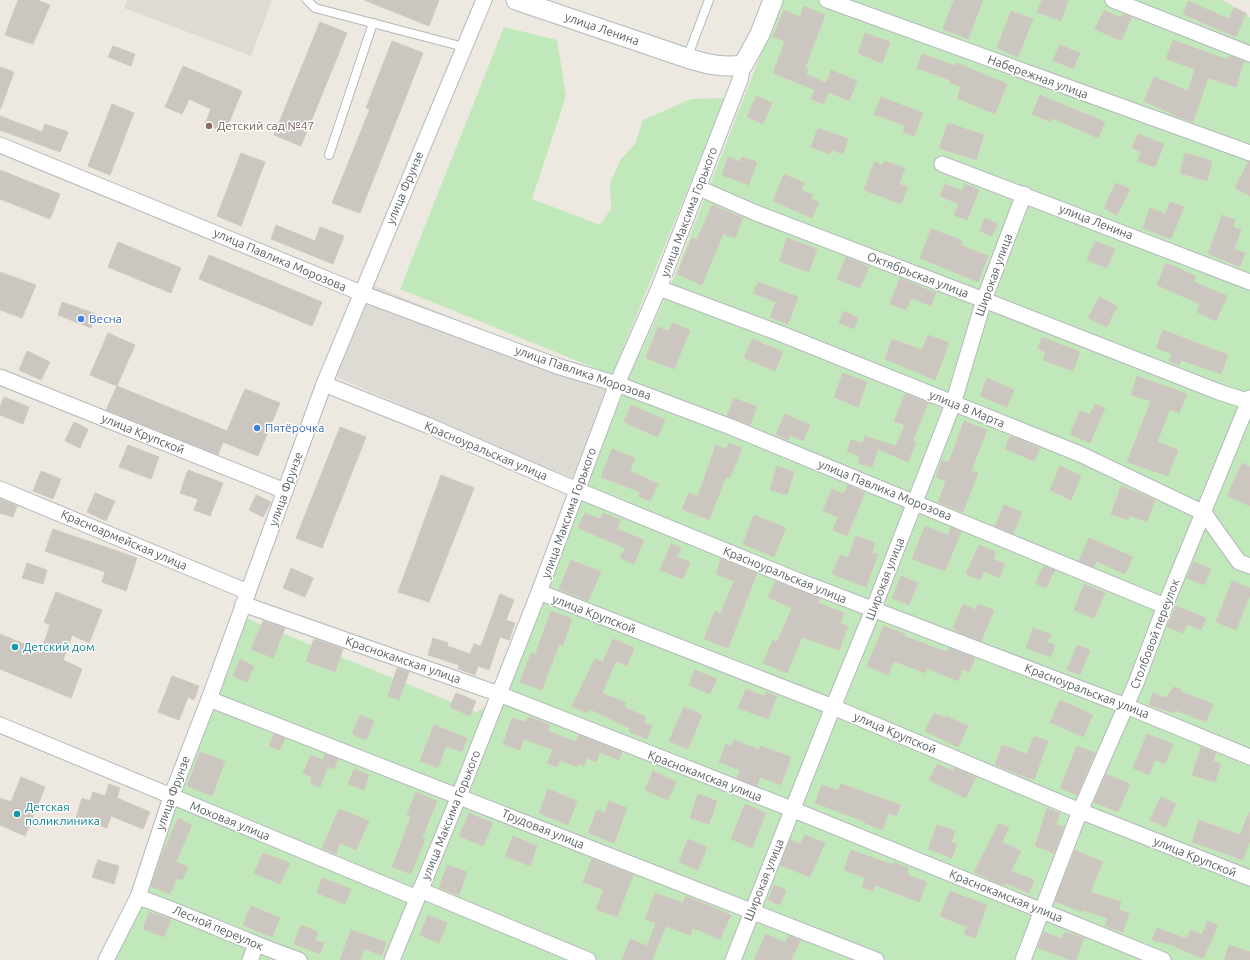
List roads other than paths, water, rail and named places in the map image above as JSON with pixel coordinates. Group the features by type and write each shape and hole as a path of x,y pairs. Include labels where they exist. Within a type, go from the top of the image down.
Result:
{"street":[{"name":"улица Фрунзе","path":"106,960 138,897 171,797 209,699 324,384 484,0"},
{"name":"улица Ленина","path":"516,0 687,58"},
{"name":"улица Максима Горького","path":"392,960 459,796 539,592 617,384 659,288 699,188 740,80 743,65 760,34 773,0"},
{"name":"Набережная улица","path":"827,0 1250,153"},
{"path":"1114,0 1250,54"},
{"path":"687,58 714,66 743,65"},
{"name":"улица Павлика Морозова","path":"0,145 361,293 557,366 617,384 731,427 1165,606"},
{"name":"улица Ленина","path":"942,164 1024,194 1250,282"},
{"name":"Октябрьская улица","path":"699,188 756,214 984,300 1219,392 1249,400"},
{"name":"Широкая улица","path":"733,960 751,911 794,810 833,706 874,610 953,404 984,300 1024,194"},
{"name":"улица 8 Марта","path":"659,288 779,333 1080,454 1204,513 1239,562 1250,566"},
{"name":"улица Крупской","path":"0,377 285,492"},
{"name":"Красноуральская улица","path":"324,384 427,425 577,490 799,581 1126,706 1250,756"},
{"name":"Столбовой переулок","path":"1023,960 1080,811 1126,706 1249,400"},
{"name":"Красноармейская улица","path":"0,489 245,598"},
{"name":"улица Крупской","path":"539,592 833,706 1080,811 1250,878"},
{"name":"Краснокамская улица","path":"245,598 499,694 794,810 1163,960"},
{"name":"Трудовая улица","path":"209,699 876,960"},
{"name":"Моховая улица","path":"0,725 171,797 588,960"},
{"name":"Лесной переулок","path":"138,897 184,913 256,945 299,960"},
{"path":"250,960 256,945"}],"lane":[{"path":"307,0 315,8 464,47"},
{"path":"687,58 709,0"},
{"path":"329,155 373,23"}],"place":[{"name":"Детский сад №47","path":"209,126"},
{"name":"Весна","path":"81,319"},
{"name":"Пятёрочка","path":"257,428"},
{"name":"Детский дом","path":"15,647"},
{"name":"Детская поликлиника","path":"17,814"}]}
